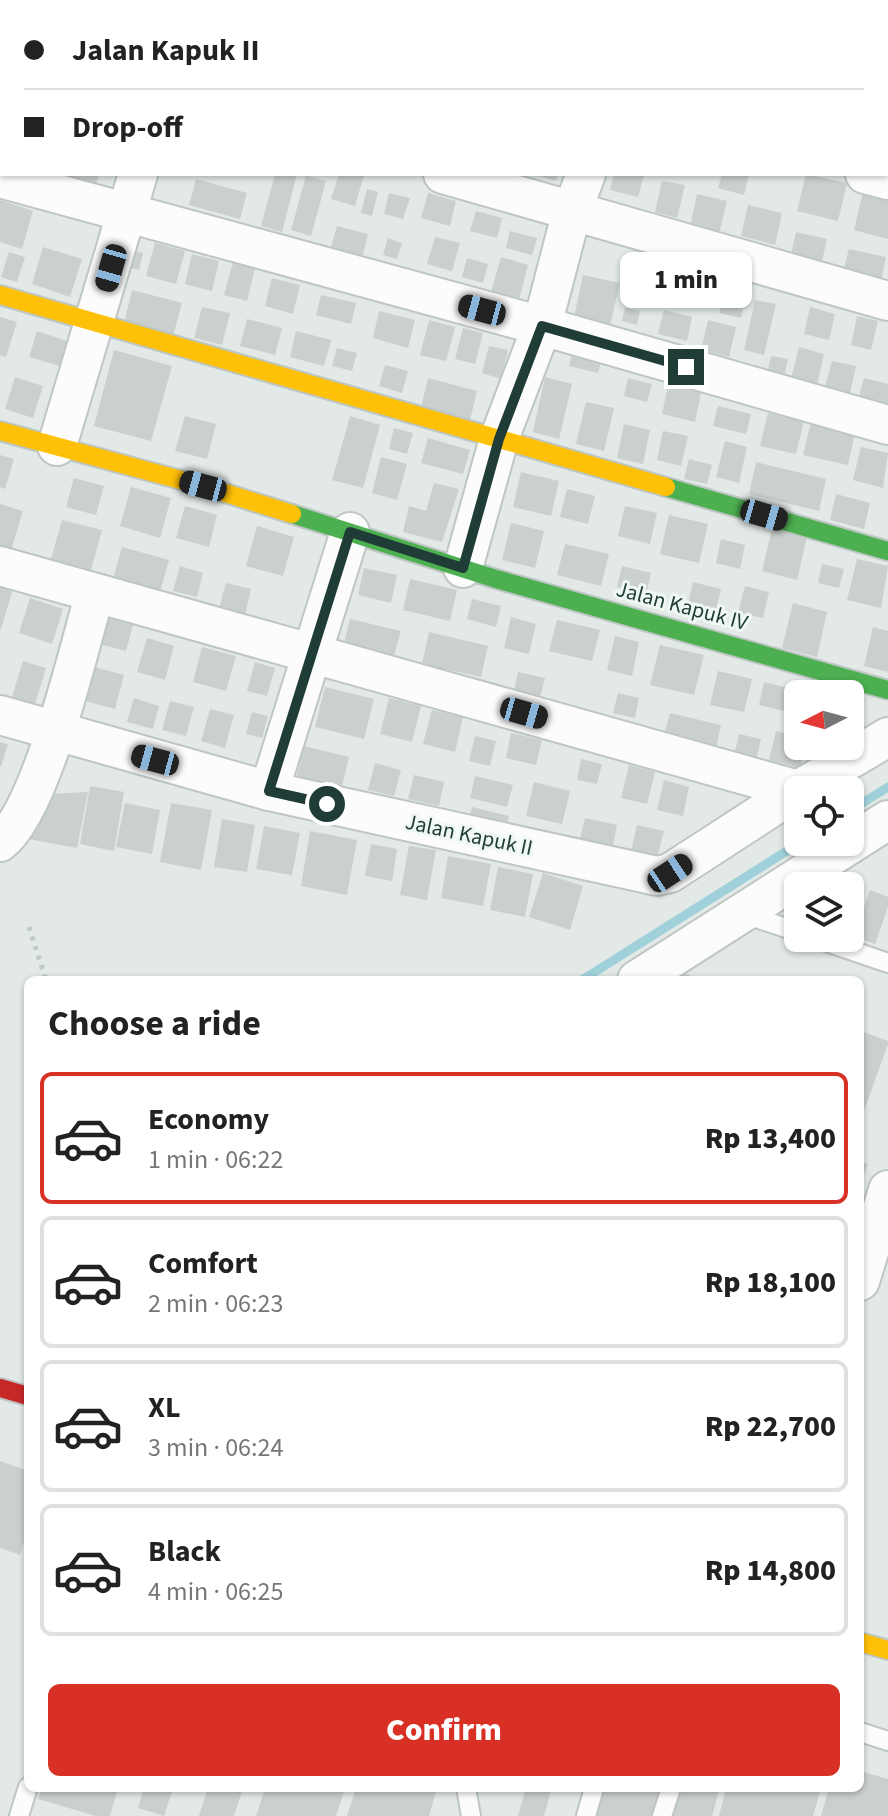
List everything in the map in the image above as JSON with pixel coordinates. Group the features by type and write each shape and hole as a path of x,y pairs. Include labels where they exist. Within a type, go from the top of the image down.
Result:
{"street":[{"path":"57,446 137,176"},
{"path":"450,176 888,301"},
{"path":"463,568 499,439 542,326 572,211 585,176"},
{"path":"0,178 542,326 888,425"},
{"path":"0,295 499,439 886,541"},
{"name":"Jalan Kapuk IV","path":"0,431 203,486 463,568 888,690"},
{"path":"269,791 350,532"},
{"path":"0,566 311,653"},
{"path":"0,842 6,838 21,813 46,762 95,593"},
{"name":"Jalan Kapuk II","path":"0,715 269,791 657,876 670,873 798,790 311,653"},
{"path":"822,776 888,737"},
{"path":"643,976 888,820"},
{"path":"864,1268 888,1190"},
{"path":"0,1388 24,1395"},
{"path":"864,1646 888,1650"}],"lane":[{"path":"742,913 784,927"},
{"path":"856,952 888,963"},
{"path":"864,1733 888,1741"},
{"path":"19,1816 26,1792"},
{"path":"467,1792 471,1816"},
{"path":"586,1816 593,1792"},
{"path":"662,1816 670,1792"}],"path":[{"path":"29,927 45,976"}],"building":[{"path":"44,176 98,176 94,192"},
{"path":"274,176 296,176 282,232 261,226"},
{"path":"306,176 326,181 311,236 291,230"},
{"path":"338,176 364,176 355,206 331,199"},
{"path":"540,176 557,176 556,181"},
{"path":"614,176 643,176 638,197 610,190"},
{"path":"721,176 749,176 744,195 718,188"},
{"path":"806,176 847,183 838,221 797,211"},
{"path":"196,179 247,193 240,219 189,205"},
{"path":"662,181 685,185 677,218 655,212"},
{"path":"367,189 378,192 372,216 361,213"},
{"path":"863,192 888,198 888,239 854,230"},
{"path":"389,193 410,198 403,219 384,214"},
{"path":"428,193 456,201 450,226 421,218"},
{"path":"697,194 727,201 719,234 690,227"},
{"path":"0,200 33,211 22,249 0,242"},
{"path":"748,205 782,213 775,245 741,236"},
{"path":"476,211 502,218 497,238 470,231"},
{"path":"337,226 368,234 362,259 330,250"},
{"path":"510,231 537,238 532,255 506,248"},
{"path":"796,232 827,239 821,266 790,259"},
{"path":"435,237 460,243 452,271 427,264"},
{"path":"388,238 402,243 397,259 383,255"},
{"path":"155,243 185,251 176,284 146,276"},
{"path":"43,247 82,259 70,297 32,284"},
{"path":"126,249 143,253 139,270 122,266"},
{"path":"849,249 886,257 880,285 842,276"},
{"path":"9,252 25,257 17,282 1,277"},
{"path":"192,254 219,261 212,291 185,284"},
{"path":"637,255 667,262 660,293 630,285"},
{"path":"501,257 528,265 518,304 490,296"},
{"path":"234,258 256,264 247,301 224,295"},
{"path":"467,258 488,264 483,283 462,277"},
{"path":"677,261 718,271 710,302 670,292"},
{"path":"583,275 620,283 610,325 574,317"},
{"path":"272,278 300,285 293,314 265,306"},
{"path":"725,288 746,293 741,318 719,313"},
{"path":"132,290 182,303 173,336 124,323"},
{"path":"321,295 356,303 351,324 316,315"},
{"path":"755,300 776,304 764,355 744,350"},
{"path":"202,307 230,313 222,345 194,338"},
{"path":"810,307 835,314 829,340 804,334"},
{"path":"625,308 640,311 637,325 622,321"},
{"path":"664,310 692,317 687,341 658,334"},
{"path":"379,311 415,320 408,348 373,338"},
{"path":"857,316 878,321 871,350 851,345"},
{"path":"0,317 17,322 6,357 0,355"},
{"path":"247,319 282,328 275,355 240,346"},
{"path":"429,320 455,327 446,361 420,355"},
{"path":"708,320 736,327 729,357 701,350"},
{"path":"463,328 483,333 475,364 455,359"},
{"path":"37,331 67,341 60,366 29,357"},
{"path":"296,331 331,340 324,366 290,357"},
{"path":"574,344 604,351 598,373 569,366"},
{"path":"489,346 508,350 501,379 482,373"},
{"path":"799,347 824,354 817,385 791,379"},
{"path":"337,348 357,353 352,371 332,366"},
{"path":"114,350 172,366 151,441 94,426"},
{"path":"771,356 788,359 784,377 767,374"},
{"path":"832,361 856,366 850,393 825,387"},
{"path":"385,365 408,371 402,393 379,386"},
{"path":"15,377 43,386 33,418 5,409"},
{"path":"545,377 572,384 559,439 533,432"},
{"path":"428,378 477,391 470,420 421,407"},
{"path":"628,378 652,384 647,402 624,396"},
{"path":"864,378 888,384 888,411 857,404"},
{"path":"669,380 702,388 695,422 662,414"},
{"path":"586,402 614,408 604,451 576,444"},
{"path":"718,406 751,414 746,434 713,426"},
{"path":"768,413 804,421 796,454 760,446"},
{"path":"185,416 216,424 207,459 175,451"},
{"path":"350,416 380,425 363,488 332,480"},
{"path":"812,418 856,429 848,465 803,455"},
{"path":"624,424 650,430 643,464 617,458"},
{"path":"394,428 413,433 407,454 389,449"},
{"path":"663,431 688,436 681,466 657,460"},
{"path":"428,438 470,450 463,474 421,463"},
{"path":"725,441 747,447 739,483 716,477"},
{"path":"861,447 888,453 883,488 853,480"},
{"path":"0,455 14,459 5,489 0,487"},
{"path":"381,457 407,464 397,500 372,493"},
{"path":"689,459 712,465 707,484 684,479"},
{"path":"756,462 826,479 819,511 749,494"},
{"path":"521,472 559,481 551,516 513,507"},
{"path":"74,478 104,486 96,515 66,507"},
{"path":"434,483 459,489 442,542 403,532 409,506 426,511"},
{"path":"131,487 171,498 160,538 120,526"},
{"path":"567,489 595,496 588,524 560,517"},
{"path":"836,494 870,503 864,529 830,520"},
{"path":"0,504 23,511 9,557 0,555"},
{"path":"185,506 217,515 209,547 176,538"},
{"path":"625,506 657,513 650,544 618,536"},
{"path":"669,515 708,524 699,563 660,554"},
{"path":"62,520 102,530 91,570 51,559"},
{"path":"511,523 544,531 535,568 502,560"},
{"path":"257,526 294,537 283,576 246,566"},
{"path":"772,529 807,537 797,580 762,571"},
{"path":"721,539 745,545 740,569 716,563"},
{"path":"565,544 609,554 601,586 557,575"},
{"path":"122,547 169,560 160,592 113,579"},
{"path":"857,559 888,566 881,608 847,600"},
{"path":"822,564 844,569 839,588 818,583"},
{"path":"180,566 203,573 197,597 173,591"},
{"path":"622,566 651,573 646,594 617,587"},
{"path":"364,568 397,575 391,603 358,595"},
{"path":"410,579 457,590 450,621 403,610"},
{"path":"693,582 721,589 715,615 687,608"},
{"path":"226,583 251,589 244,619 218,612"},
{"path":"0,585 13,589 1,629 0,629"},
{"path":"745,586 769,592 763,618 738,613"},
{"path":"30,598 63,609 52,644 19,633"},
{"path":"472,599 501,606 496,627 467,619"},
{"path":"793,603 827,612 817,657 782,648"},
{"path":"107,614 134,621 126,651 99,644"},
{"path":"511,617 536,624 529,654 504,648"},
{"path":"350,619 401,631 394,656 344,644"},
{"path":"557,620 600,630 592,661 549,651"},
{"path":"873,627 888,631 888,672 864,666"},
{"path":"429,632 488,646 481,677 422,664"},
{"path":"615,636 639,642 632,676 607,670"},
{"path":"147,638 174,646 165,680 137,672"},
{"path":"660,645 704,655 694,695 650,685"},
{"path":"202,647 236,656 226,691 193,682"},
{"path":"23,661 46,668 34,707 11,700"},
{"path":"255,662 275,668 267,696 247,691"},
{"path":"91,666 124,675 115,709 82,700"},
{"path":"718,671 752,679 744,712 710,705"},
{"path":"518,672 545,678 539,702 513,696"},
{"path":"764,682 784,687 784,711 759,705"},
{"path":"325,687 374,699 364,739 315,727"},
{"path":"618,693 639,698 635,718 613,713"},
{"path":"134,698 159,706 153,729 127,722"},
{"path":"389,698 421,706 412,742 380,734"},
{"path":"170,701 194,707 186,736 162,730"},
{"path":"210,709 234,715 225,748 201,741"},
{"path":"432,710 463,717 455,752 423,744"},
{"path":"252,712 268,716 262,738 246,734"},
{"path":"670,713 721,725 716,748 664,736"},
{"path":"776,731 784,733 784,760 802,760 800,768 769,760"},
{"path":"511,733 542,740 536,765 506,758"},
{"path":"739,734 761,739 756,760 734,755"},
{"path":"475,736 496,741 490,766 469,761"},
{"path":"0,742 8,744 1,767 0,766"},
{"path":"304,746 349,757 339,799 294,788"},
{"path":"581,759 602,764 597,784 577,780"},
{"path":"375,763 401,770 394,796 368,790"},
{"path":"629,765 655,772 647,804 621,798"},
{"path":"414,775 444,782 439,806 408,799"},
{"path":"475,776 513,785 507,807 470,798"},
{"path":"664,780 689,787 683,816 657,810"},
{"path":"534,782 570,791 562,824 526,816"},
{"path":"90,786 124,792 114,851 80,844"},
{"path":"88,792 77,848 17,837 31,795"},
{"path":"125,803 160,810 152,854 116,847"},
{"path":"171,803 212,810 201,870 160,862"},
{"path":"472,807 509,816 505,832 468,824"},
{"path":"585,818 617,825 611,855 578,847"},
{"path":"222,819 255,825 247,872 214,867"},
{"path":"637,825 664,831 656,862 630,856"},
{"path":"264,826 300,833 292,875 256,869"},
{"path":"310,831 357,840 347,895 301,886"},
{"path":"371,844 397,849 392,881 365,876"},
{"path":"409,846 436,850 427,900 400,895"},
{"path":"448,856 491,864 483,906 441,898"},
{"path":"498,867 533,874 525,917 490,910"},
{"path":"543,873 583,886 570,930 529,917"},
{"path":"870,890 888,897 888,907 875,944 864,940 864,907"},
{"path":"678,971 692,976 676,976"},
{"path":"864,1032 888,1041 864,1111"},
{"path":"0,1461 24,1470 24,1542 20,1555 0,1548"},
{"path":"864,1772 888,1779 888,1816 821,1816 828,1792 864,1792"},
{"path":"41,1792 117,1792 110,1816 96,1816 38,1799"},
{"path":"143,1792 172,1792 164,1816 138,1808"},
{"path":"207,1792 242,1792 234,1816 199,1816"},
{"path":"264,1792 344,1792 336,1816 256,1816"},
{"path":"355,1792 436,1792 429,1816 347,1816"},
{"path":"525,1792 551,1792 544,1816 518,1816"},
{"path":"600,1792 664,1792 656,1816 591,1816"},
{"path":"672,1792 719,1792 712,1816 664,1816"},
{"path":"725,1792 820,1792 813,1816 719,1816"}],"waterway":[{"path":"864,802 888,787"},
{"path":"588,976 784,853"}],"traffic: fast":[{"path":"666,487 888,551"},
{"path":"292,514 496,579 888,690"}],"traffic: slow":[{"path":"0,295 666,487"},
{"path":"0,431 203,486 292,514"},
{"path":"864,1643 888,1650"}],"traffic: jam":[{"path":"0,1388 24,1395"}],"route":[{"path":"327,804 269,791 350,532 463,568 499,439 542,326 686,367"}]}
